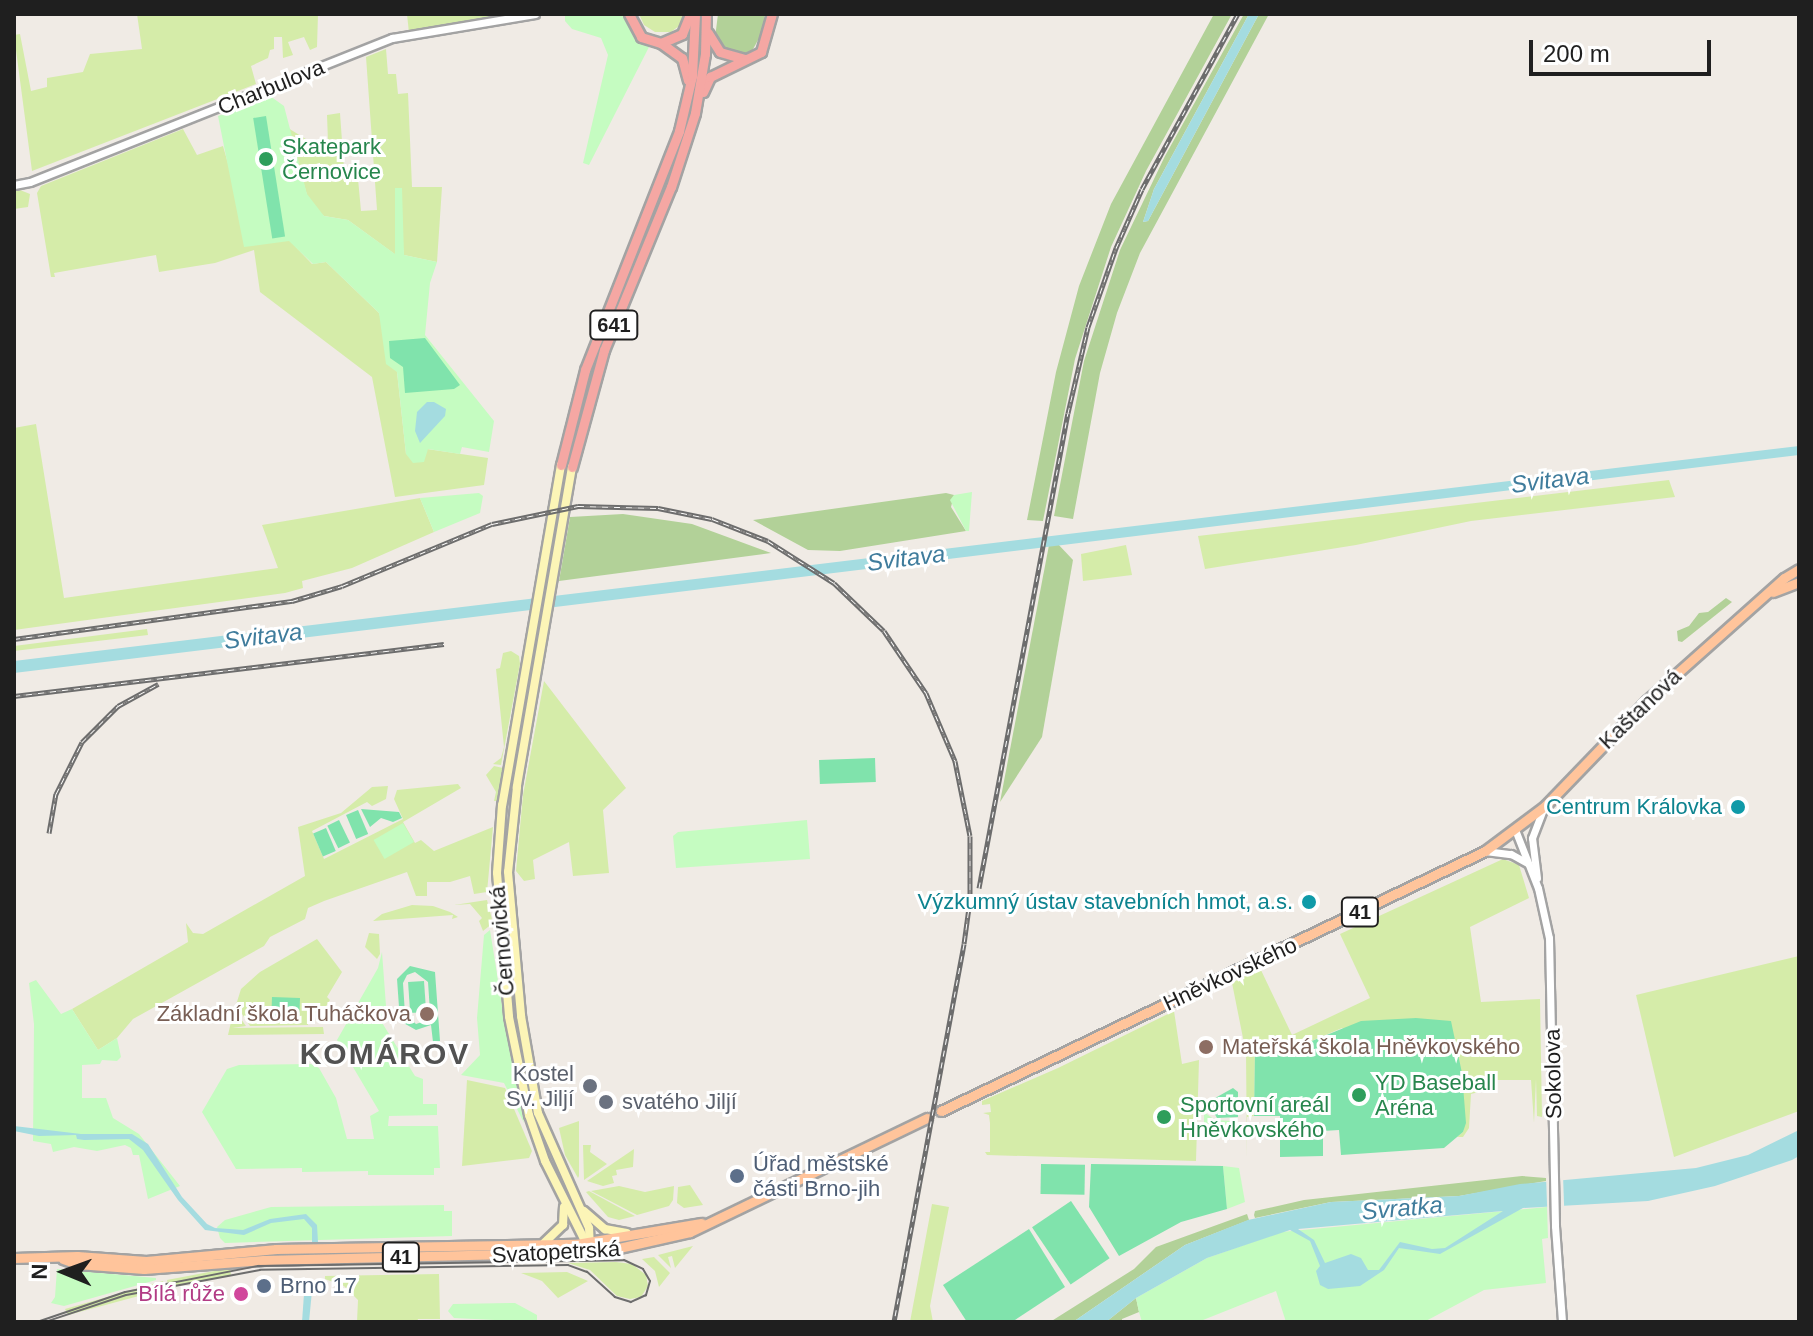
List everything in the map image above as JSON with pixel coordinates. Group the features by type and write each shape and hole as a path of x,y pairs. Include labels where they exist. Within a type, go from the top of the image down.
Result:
{"highway":[{"path":"629,14 641,37 661,43 684,61 689,94"},
{"path":"661,43 682,34 693,14"},
{"name":"641","path":"561,465 585,370 669,162 689,94 693,14"},
{"path":"695,113 710,77 752,58 765,45 772,14"},
{"path":"706,19 718,51 735,59 752,58"},
{"name":"641","path":"572,467 604,350 671,187 695,113 706,19"}],"main road":[{"name":"Černovická","path":"561,465 498,837 497,894 509,1017 519,1071 538,1143 589,1248"},
{"name":"Černovická","path":"571,1192 546,1138 529,1070 519,1003 508,872 517,787 572,467"},
{"name":"Kaštanová","path":"1516,832 1646,701 1799,569"},
{"name":"Kaštanová","path":"1770,593 1799,582"},
{"name":"Hněvkovského","path":"941,1111 1485,851 1516,832"},
{"name":"41","path":"704,1223 927,1118"},
{"path":"571,1192 588,1216 605,1229 655,1232"},
{"name":"641","path":"571,1192 589,1228 589,1248"},
{"path":"542,1245 563,1225 563,1198"},
{"name":"Svatopetrská","path":"63,1259 77,1256 135,1261 276,1249 542,1245 589,1248 704,1223"},
{"name":"Svatopetrská","path":"63,1259 77,1264 144,1269 264,1260 589,1248 658,1242 704,1223"},
{"name":"41","path":"14,1258 63,1259"}],"street":[{"name":"Charbulova","path":"14,185 30,182 392,38 535,14"},
{"path":"1538,888 1532,838 1545,806"},
{"name":"Sokolova","path":"1516,832 1538,888 1549,938 1555,1219 1562,1322"},
{"path":"1485,851 1511,854 1529,865"}],"green space":[{"path":"137,14 318,14 317,47 310,50 304,37 288,42 293,55 283,58 282,37 274,37 274,49 270,50 268,58 251,66 256,84 32,171 14,35 20,34 31,91 47,87 47,78 83,72 90,54 142,49"},
{"path":"407,14 496,14 493,19 409,33"},
{"path":"565,14 623,14 634,38 649,47 589,165 583,163 608,55 601,38 572,29 565,21"},
{"path":"639,14 685,14 679,26 671,32 655,32 644,25"},
{"path":"718,14 765,14 763,31 752,51 746,55 725,53 715,38"},
{"path":"1214,14 1232,14 1146,171 1111,247 1075,359 1043,521 1027,520 1056,372 1079,286 1111,204"},
{"path":"1244,14 1249,14 1154,189 1143,222 1148,221 1259,14 1269,14 1140,253 1117,313 1100,373 1073,519 1054,516 1084,361 1120,250 1165,156"},
{"path":"386,49 388,74 396,74 398,94 408,93 412,187 442,187 437,262 404,255 395,188 396,255 348,220 324,216 316,210 307,195 288,128 314,144 328,142 327,115 340,113 344,169 357,168 361,211 377,210 366,57"},
{"path":"270,96 284,106 307,194 324,216 348,220 395,254 395,188 402,188 404,255 437,262 430,283 425,335 494,421 489,452 462,447 460,454 428,449 424,462 413,463 406,454 397,372 386,364 379,313 326,262 313,264 289,241 244,247 218,116"},
{"name":"Skatepark Černovice","path":"266,116 285,236 272,239 253,118"},
{"path":"183,129 197,155 223,146 229,167 289,240 312,264 326,262 379,313 397,372 406,454 427,449 488,458 484,485 395,497 372,377 260,292 254,250 215,263 159,272 156,255 54,273 55,277 51,277 37,193 41,186"},
{"path":"14,191 30,194 28,207 14,209"},
{"path":"425,338 460,385 454,389 405,393 403,367 390,358 389,341"},
{"path":"36,424 64,598 278,568 262,525 420,498 434,532 352,568 302,581 303,588 285,593 14,630 14,428"},
{"path":"564,480 541,629 537,631 562,482"},
{"path":"1669,480 1675,497 1471,521 1356,545 1205,569 1198,536"},
{"path":"972,492 969,531 966,531 950,500 954,495"},
{"path":"479,493 483,496 480,513 434,532 420,498"},
{"path":"946,493 954,495 951,507 966,531 840,551 808,550 753,520"},
{"path":"623,514 692,524 771,553 559,581 570,517"},
{"path":"1057,543 1073,560 1042,737 1000,802 1049,545"},
{"path":"1126,545 1132,575 1083,581 1081,554"},
{"path":"1726,598 1732,602 1682,642 1678,641 1677,631 1689,626 1699,613 1708,612"},
{"path":"147,629 148,635 14,651 14,646"},
{"path":"511,651 519,656 520,664 501,765 493,764 501,758 504,747 496,669 500,668 503,653"},
{"path":"532,658 507,830 505,876 506,830"},
{"path":"544,681 626,788 603,810 609,873 573,876 569,842 533,860 535,879 524,881 516,871 523,795"},
{"path":"875,758 876,782 820,784 819,760"},
{"path":"494,766 503,768 497,801 494,801 496,792 486,775"},
{"path":"458,784 461,788 403,822 415,843 421,840 434,851 493,827 487,892 474,894 470,876 450,882 427,882 427,896 416,896 407,872 324,901 308,908 305,919 270,937 264,946 133,1019 117,1038 98,1050 72,1009 188,942 186,923 193,933 203,934 305,876 298,827 341,813 372,787 388,786 386,799 372,806 367,802 312,831 324,859 403,819 394,799 397,790"},
{"path":"361,809 399,812 402,818 393,822 381,818 370,827"},
{"path":"358,810 368,834 356,839 346,815"},
{"path":"339,820 350,842 338,848 327,826"},
{"path":"807,820 810,859 676,868 673,836 678,832"},
{"path":"403,823 414,842 385,859 374,840"},
{"path":"326,828 336,851 323,856 313,833"},
{"path":"1503,859 1519,865 1529,898 1470,927 1481,1002 1540,999 1542,1117 1537,1116 1536,1079 1534,1123 1531,1080 1488,1080 1486,1090 1471,1094 1469,1128 1463,1137 1457,1137 1463,1132 1465,1120 1342,1028 1297,1047 1255,1047 1254,1116 1247,1117 1247,1160 1246,1053 1232,983 1260,968 1292,1035 1370,998 1340,934"},
{"path":"487,900 493,923 483,931 479,921 482,918 470,904 454,905"},
{"path":"412,905 433,906 458,917 373,921 382,914"},
{"path":"507,918 521,1035 542,1139 531,1108 516,1036 503,919"},
{"path":"490,930 524,1123 504,1083 461,1075 480,1055 477,1018 484,935"},
{"path":"369,933 379,934 380,954 377,959 365,947"},
{"path":"317,939 342,972 327,997 330,1000 323,1011 308,1015 308,1025 250,1026 236,1005 241,989 260,972"},
{"path":"382,952 386,1006 381,1021 415,1076 423,1079 423,1104 437,1104 437,1115 389,1116 388,1126 438,1126 440,1168 434,1168 434,1175 368,1175 368,1171 302,1172 302,1168 236,1169 202,1112 227,1069 239,1065 311,1064 319,1068 336,1098 347,1139 374,1139 370,1116 379,1111 337,1040 378,968"},
{"path":"1799,956 1799,1111 1674,1157 1636,995"},
{"path":"410,966 435,972 440,1041 433,1042 431,1025 416,1030 400,1021 397,979","holes":["415,972 428,982 430,1012 425,1021 416,1024 405,1014 403,983 407,975"]},
{"path":"36,980 61,1014 72,1009 98,1050 117,1038 121,1057 117,1061 102,1060 100,1064 82,1065 82,1098 106,1098 113,1118 139,1134 180,1186 148,1199 139,1155 133,1155 131,1148 125,1145 97,1151 74,1147 53,1152 51,1144 33,1141 34,1024 29,983"},
{"path":"424,981 426,1012 410,1013 408,982"},
{"path":"272,997 300,998 299,1016 271,1015"},
{"path":"234,1009 246,1026 232,1028 323,1027 324,1034 228,1035"},
{"path":"1174,1011 1182,1064 1199,1060 1196,1161 987,1155 985,1152 990,1152 990,1123 989,1115 983,1113 991,1112 990,1104 982,1105 982,1101"},
{"name":"YD Baseball Aréna","path":"1416,1018 1451,1021 1462,1073 1466,1123 1463,1132 1444,1148 1341,1155 1339,1130 1323,1131 1323,1156 1280,1157 1280,1116 1254,1116 1255,1047 1297,1047 1361,1021"},
{"path":"467,1080 505,1088 532,1151 529,1158 462,1166"},
{"path":"1233,1088 1238,1092 1238,1117 1217,1118 1208,1102"},
{"path":"1204,1112 1215,1120 1232,1121 1232,1132 1204,1130"},
{"path":"579,1121 578,1178 565,1155 559,1128"},
{"path":"583,1145 591,1145 590,1152 607,1164 584,1180"},
{"path":"634,1149 633,1167 616,1170 617,1175 612,1176 614,1183 603,1186 587,1181"},
{"path":"1041,1164 1085,1165 1084,1195 1040,1194"},
{"path":"1091,1164 1223,1166 1227,1209 1181,1222 1119,1256 1089,1207"},
{"path":"1223,1166 1239,1168 1245,1202 1227,1209"},
{"path":"1522,1176 1546,1178 1546,1181 1459,1196 1331,1202 1255,1218 1254,1215 1255,1211 1304,1200"},
{"path":"690,1185 703,1205 684,1208 677,1203 678,1187"},
{"path":"619,1186 645,1192 674,1186 673,1200 669,1206 637,1215 591,1191"},
{"path":"586,1192 635,1216 619,1220 608,1217"},
{"path":"1071,1201 1110,1258 1071,1284 1032,1227"},
{"path":"932,1204 949,1207 930,1306 933,1322 910,1322"},
{"path":"444,1205 444,1211 452,1211 452,1236 225,1243 217,1227 225,1220 271,1207"},
{"path":"1547,1207 1548,1238 1542,1239 1546,1283 1484,1290 1424,1322 1286,1322 1276,1291 1198,1322 1142,1322 1139,1312 1136,1298 1207,1258 1281,1232"},
{"path":"1247,1214 1249,1220 1185,1245 1073,1322 1050,1322 1134,1269 1156,1247"},
{"path":"1029,1229 1065,1287 1012,1322 967,1322 943,1285"},
{"path":"693,1246 675,1268 672,1256 668,1257 671,1268 658,1255"},
{"path":"654,1257 670,1273 659,1287 655,1271 642,1259"},
{"path":"568,1263 632,1264 646,1275 648,1286 641,1297 630,1299 617,1296 590,1270"},
{"path":"230,1268 231,1275 169,1288 167,1280"},
{"path":"57,1269 156,1280 64,1306 51,1303 55,1297"},
{"path":"567,1272 588,1281 558,1298 542,1281 521,1273"},
{"path":"439,1274 440,1319 418,1319 417,1322 357,1322 358,1300 344,1286 325,1279 325,1276"},
{"path":"163,1281 165,1289 68,1315 65,1309"},
{"path":"1136,1298 1139,1312 1122,1319 1122,1322 1106,1322"},
{"path":"515,1303 537,1315 537,1322 454,1318 448,1311 453,1304"}],"water":[{"path":"1249,14 1259,14 1148,221 1143,222 1154,189"},
{"path":"427,402 434,402 446,409 445,416 420,443 415,431 417,412"},
{"name":"Svitava","path":"1799,446 1799,455 14,673 14,661"},
{"path":"14,1126 81,1134 132,1134 148,1144 182,1197 207,1224 215,1228 243,1230 270,1219 306,1214 317,1225 318,1242 312,1242 312,1228 304,1219 271,1223 244,1235 205,1230 178,1200 143,1150 129,1139 84,1140 77,1139 76,1135 39,1136 14,1131"},
{"name":"Svratka","path":"1799,1130 1799,1156 1792,1160 1715,1186 1648,1201 1523,1208 1440,1254 1399,1248 1384,1270 1360,1286 1328,1289 1320,1285 1316,1271 1320,1266 1310,1241 1290,1230 1207,1258 1136,1298 1106,1322 1073,1322 1185,1245 1248,1220 1331,1202 1459,1196 1520,1184 1696,1168 1748,1155","holes":["1503,1211 1445,1248 1432,1249 1400,1242 1379,1270 1368,1270 1361,1258 1351,1254 1325,1263 1314,1240 1298,1229"]},
{"path":"305,1280 313,1280 309,1322 302,1322"}],"pier":[{"path":"1563,1175 1564,1210 1547,1211 1546,1176"}],"tram line":[{"path":"37,1322 125,1292 258,1266 624,1260 643,1269 650,1281 646,1295 631,1302 615,1297 587,1272 568,1265 260,1270 126,1295 45,1322"}],"railway":[{"path":"979,888 1068,413 1088,327 1116,248 1142,189 1238,14"},
{"path":"14,639 292,601 342,586 492,524 578,506 658,508 712,519 768,541 834,583 884,631 926,693 955,761 970,836 970,900 964,944 894,1322"},
{"path":"14,696 444,644"},
{"path":"49,833 56,794 82,742 118,706 158,684"}],"place":[{"name":"Skatepark Černovice","path":"266,159"},
{"name":"Centrum Královka","path":"1738,807"},
{"name":"Výzkumný ústav stavebních hmot, a.s.","path":"1309,902"},
{"name":"Základní škola Tuháčkova","path":"427,1014"},
{"name":"Mateřská škola Hněvkovského","path":"1206,1047"},
{"name":"Kostel Sv. Jiljí","path":"590,1086"},
{"name":"YD Baseball Aréna","path":"1359,1095"},
{"name":"svatého Jiljí","path":"606,1102"},
{"name":"Sportovní areál Hněvkovského","path":"1164,1117"},
{"name":"Úřad městské části Brno-jih","path":"737,1176"},
{"name":"Brno 17","path":"264,1286"},
{"name":"Bílá růže","path":"241,1294"}],"district":[{"name":"KOMÁROV","path":"385,1054"}]}
